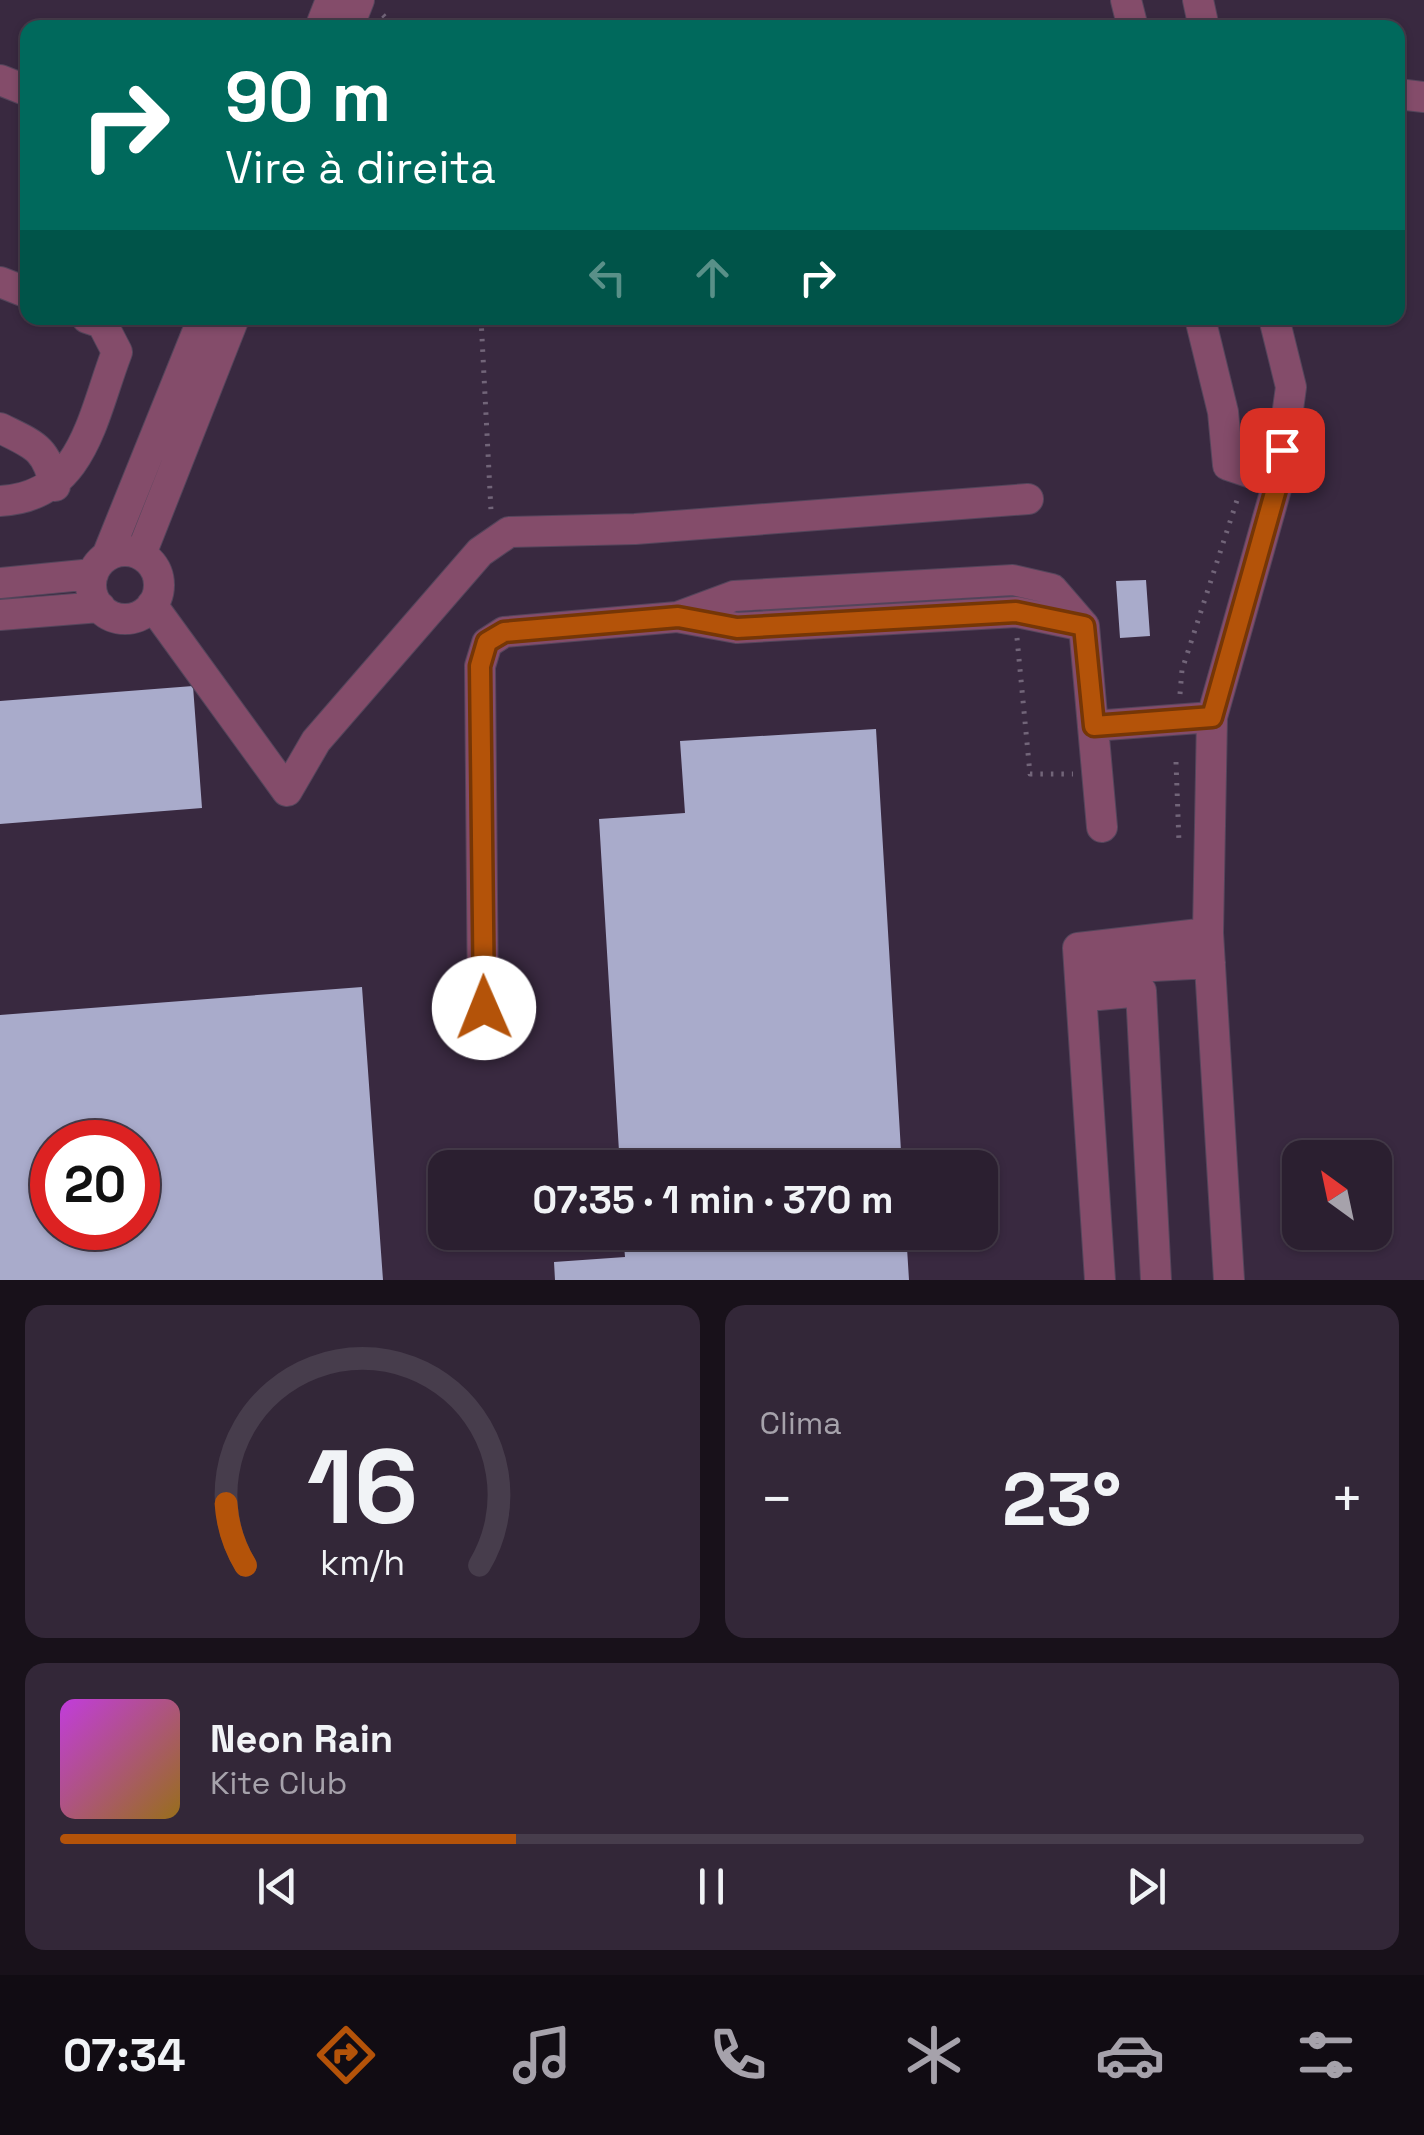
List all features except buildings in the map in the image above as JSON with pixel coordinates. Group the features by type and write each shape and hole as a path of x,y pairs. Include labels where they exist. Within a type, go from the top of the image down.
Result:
{"street":[{"path":"0,502 28,500 55,486 75,462 117,352 100,325"},
{"path":"0,583 100,565 118,552 141,554 157,572 159,583 152,606 132,618 120,618 100,608 93,598 100,565 200,325"},
{"path":"141,554 231,325"},
{"path":"1202,325 1222,412 1228,464 1278,482"},
{"path":"1229,1280 1209,948 1212,717 1278,482 1291,387 1276,325"},
{"path":"0,428 38,447 50,461 55,486"},
{"path":"152,606 287,791 316,741 480,552 509,532 634,529 1028,499"},
{"path":"678,617 734,596 1013,580 1052,589 1084,626 1102,826"},
{"path":"0,614 100,608"},
{"path":"484,1008 480,666 487,642 504,632 678,617 737,628 1016,612 1084,626"},
{"path":"1094,726 1212,717"},
{"path":"1100,1280 1089,996 1098,969 1209,948"},
{"path":"1089,996 1141,991 1156,1280"}],"path":[{"path":"481,325 489,508 509,532"},
{"path":"1178,718 1182,670 1246,471"},
{"path":"1016,612 1030,774 1096,773"}],"route":[{"path":"484,1008 480,666 487,642 504,632 678,617 737,628 1016,612 1084,626 1094,726 1212,717 1278,482 1282,450"}]}
